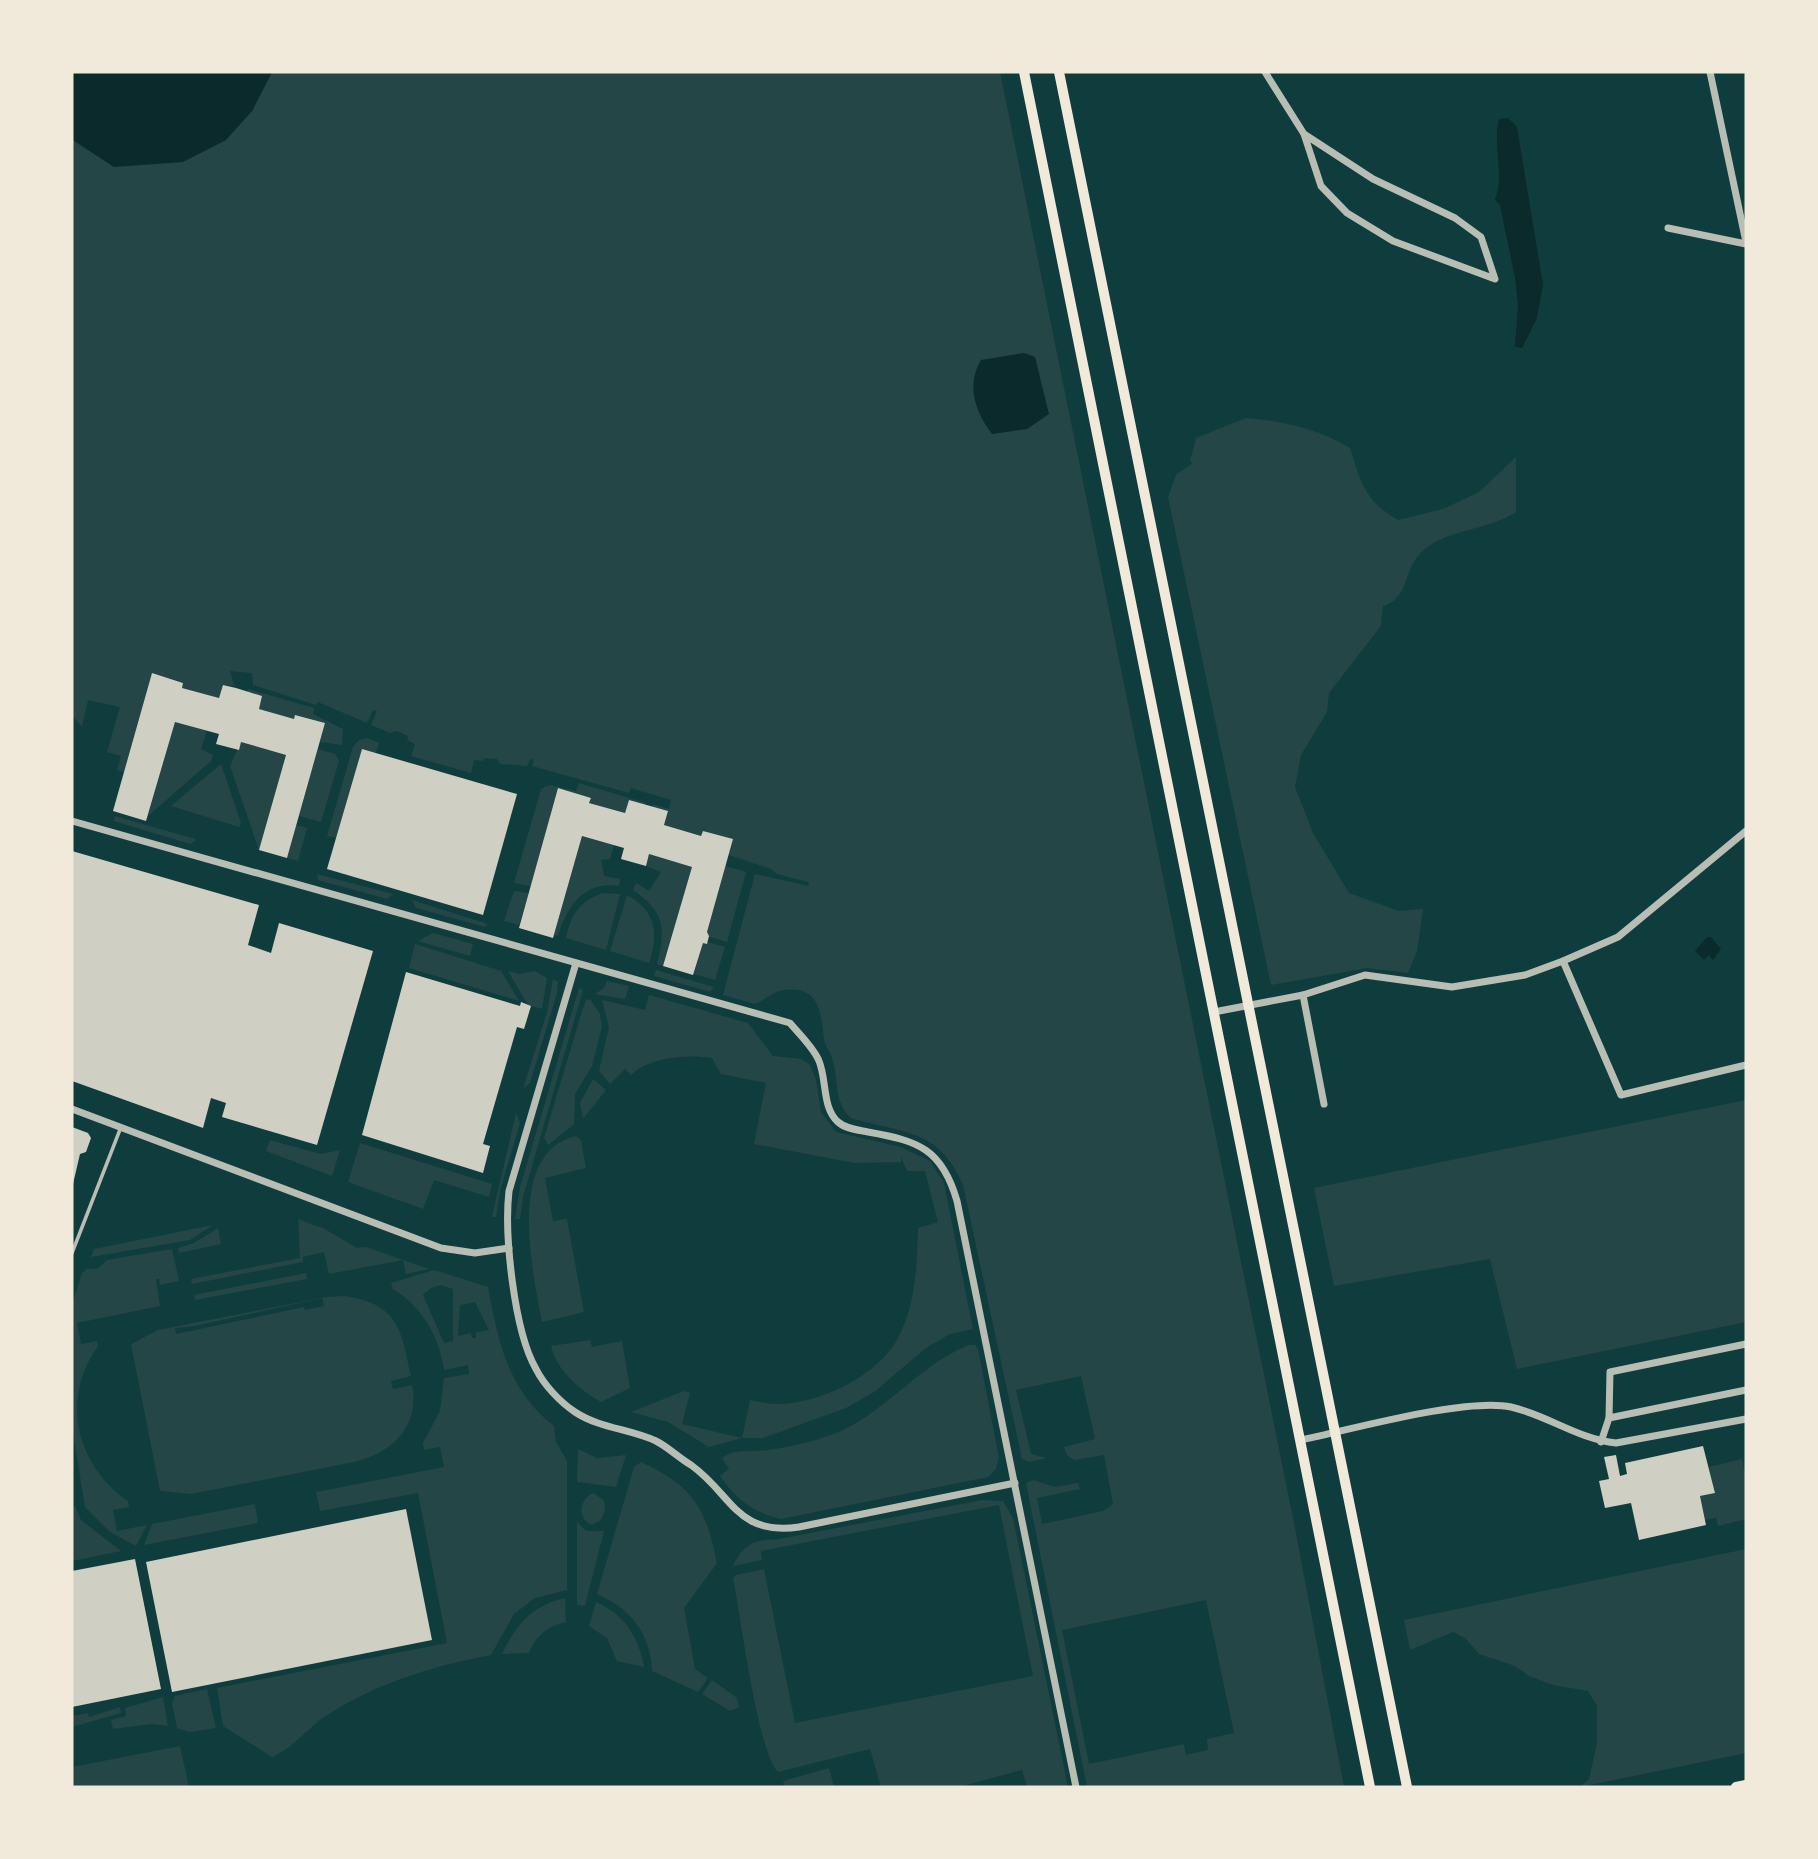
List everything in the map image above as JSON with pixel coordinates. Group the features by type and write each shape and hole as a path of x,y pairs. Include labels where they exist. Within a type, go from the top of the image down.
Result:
{"main road":[{"path":"1024,72 1370,1787"},
{"path":"1059,72 1406,1787"},
{"path":"1736,1787 1746,1786"}],"street":[{"path":"1265,72 1304,134 1321,186 1348,213 1393,241 1495,279 1480,237 1455,218 1373,179 1304,134"},
{"path":"1668,228 1746,243 1710,72"},
{"path":"72,821 790,1023 819,1059 829,1107 837,1121 850,1129 903,1138 937,1158 950,1175 957,1201 1076,1787"},
{"path":"1214,1012 1303,995 1365,975 1452,987 1525,975 1618,937 1746,831"},
{"path":"1563,961 1621,1096 1746,1065"},
{"path":"576,962 509,1191 506,1213 523,1335 535,1369 554,1394 576,1413 603,1425 656,1441 709,1478 729,1506 744,1519 779,1530 1015,1483"},
{"path":"1303,995 1324,1104"},
{"path":"72,1109 441,1248 475,1253 509,1248"},
{"path":"1601,1441 1609,1418 1609,1372 1746,1344"},
{"path":"1609,1418 1746,1390"},
{"path":"1301,1440 1487,1404 1521,1410 1601,1441 1627,1443 1746,1419"}],"lane":[{"path":"72,1253 121,1128"}],"shaded area":[{"path":"72,72 272,72 252,111 226,140 183,162 114,167 72,139"},
{"path":"272,72 1000,72 1294,1523 1344,1787 1087,1787 1026,1483 1034,1480 1054,1487 1078,1483 1080,1489 1037,1498 1042,1524 1103,1511 1113,1504 1104,1455 1074,1460 1067,1455 1064,1447 1095,1439 1081,1376 1016,1390 1031,1454 1047,1458 1029,1462 1022,1459 963,1185 953,1166 942,1152 917,1136 851,1118 845,1112 839,1098 832,1058 825,1042 822,1020 811,996 805,992 783,990 755,1004 723,995 755,874 809,886 808,882 777,874 771,869 729,855 733,839 703,831 701,836 664,825 668,812 652,807 653,804 669,809 671,800 631,788 629,793 532,766 534,760 530,759 527,766 500,764 497,759 474,760 471,773 411,756 415,744 407,740 408,736 397,731 390,733 371,725 377,711 373,710 367,723 318,702 316,705 253,685 252,673 230,671 234,685 238,686 223,685 219,698 182,688 183,682 152,674 124,772 117,770 121,756 107,752 120,707 88,700 82,727 72,715 72,140 114,167 252,111","holes":["1206,1600 1234,1733 1207,1739 1208,1750 1186,1755 1184,1744 1089,1764 1062,1630"]},
{"path":"1508,118 1517,127 1543,285 1537,318 1522,348 1515,347 1518,305 1515,278 1500,205 1495,200 1499,180 1497,129 1499,119"},
{"path":"1024,353 1035,357 1049,414 1027,429 992,434 981,417 974,398 976,369 981,360"},
{"path":"1246,418 1300,427 1350,448 1371,498 1398,520 1443,509 1479,492 1516,457 1516,512 1490,524 1439,540 1418,556 1397,597 1383,606 1381,626 1329,693 1327,712 1301,755 1295,787 1313,833 1349,893 1399,911 1423,909 1417,951 1408,973 1367,968 1271,985 1168,497 1176,475 1193,463 1190,461 1196,438"},
{"path":"248,689 314,708 313,714 343,729 342,745 320,742 325,723 296,715 294,719 259,709 262,696 247,692"},
{"path":"175,721 207,731 201,749 213,755 211,761 148,816"},
{"path":"367,738 379,743 376,753 362,749 336,838 327,836 353,747 359,740"},
{"path":"241,742 286,755 259,850 230,766"},
{"path":"318,749 335,754 339,761 321,822 299,816"},
{"path":"221,764 241,823 239,827 171,806"},
{"path":"579,783 646,803 645,806 629,800 625,813 589,803 591,798 558,788 531,886 514,883 541,789 550,785 576,791"},
{"path":"115,816 196,840 190,844 114,821"},
{"path":"296,825 307,828 298,861 287,858"},
{"path":"582,836 614,845 610,859 601,860 604,876 620,879 619,886 596,887 579,898 566,915 558,936 554,935"},
{"path":"649,854 692,867 663,966 657,964 662,931 657,914 644,898 633,890 636,883 649,891 661,872 646,866"},
{"path":"725,866 746,872 727,942 707,936"},
{"path":"317,874 393,894 387,899 318,880"},
{"path":"514,891 529,893 519,925 504,921"},
{"path":"603,893 620,894 606,950 566,938 577,910 588,900"},
{"path":"627,895 644,908 653,924 654,942 649,963 610,951"},
{"path":"412,900 488,924 485,927 416,908"},
{"path":"433,933 473,944 470,956 418,941"},
{"path":"1707,937 1711,937 1721,949 1713,960 1709,955 1704,960 1695,951"},
{"path":"703,943 725,947 715,980 694,974"},
{"path":"415,944 501,971 519,1001 409,968"},
{"path":"656,970 714,987 710,992 654,976"},
{"path":"508,971 519,974 535,971 547,978 542,1009 528,1005"},
{"path":"553,979 558,982 557,993 530,1083 523,1089 547,1012"},
{"path":"607,981 629,986 625,999 595,994 604,988"},
{"path":"579,988 583,990 523,1197 520,1219 515,1219 520,1187"},
{"path":"649,995 748,1023 773,1056 802,1059 810,1065 816,1080 821,1112 836,1132 901,1147 930,1161 944,1183 973,1329 950,1334 926,1348 874,1392 846,1408 763,1438 742,1438 750,1400 774,1404 794,1403 830,1393 864,1374 891,1349 909,1309 916,1269 918,1228 938,1222 925,1171 907,1171 901,1157 901,1162 855,1163 754,1144 766,1083 721,1074 712,1058 669,1058 648,1064 631,1075 625,1069 610,1084 599,1071 609,1027 602,1000 645,1010"},
{"path":"590,999 600,1014 602,1027 592,1066 575,1094 574,1124 548,1145 544,1138 582,1011 586,1000"},
{"path":"593,1079 606,1090 583,1119 580,1103"},
{"path":"1746,1100 1746,1322 1517,1369 1490,1259 1334,1286 1314,1188"},
{"path":"516,1113 520,1123 500,1191 496,1217 492,1217"},
{"path":"576,1136 581,1140 586,1168 545,1178 553,1221 567,1219 584,1312 542,1322 530,1246 532,1189 539,1165 554,1147"},
{"path":"270,1140 321,1154 340,1150 332,1176 266,1151"},
{"path":"360,1143 492,1184 489,1197 434,1180 423,1209 348,1182"},
{"path":"298,1219 325,1229 357,1248 366,1247 429,1269 406,1274 403,1260 329,1274 324,1252 303,1257 303,1262 192,1284 191,1279 300,1258"},
{"path":"213,1225 190,1240 91,1257 94,1249"},
{"path":"218,1228 221,1244 179,1253 178,1248 194,1243"},
{"path":"172,1249 179,1281 160,1285 159,1279 156,1279 160,1306 77,1323 81,1344 97,1341 98,1346 86,1366 79,1388 79,1430 96,1469 110,1486 128,1501 129,1507 113,1510 117,1531 147,1525 136,1546 110,1532 85,1507 72,1427 72,1305 82,1273 87,1269 97,1269 107,1260"},
{"path":"434,1270 488,1287 496,1327 508,1364 526,1397 554,1426 556,1442 567,1461 567,1590 535,1598 514,1614 491,1655 425,1671 363,1695 324,1717 286,1749 272,1757 223,1726 217,1688 447,1643 418,1493 320,1511 316,1492 444,1467 440,1447 424,1450 423,1443 440,1411 444,1378 469,1374 468,1365 444,1370 442,1357 428,1324 412,1304 393,1289 391,1283","holes":["441,1285 453,1289 453,1341 444,1343 423,1295 431,1288","475,1302 489,1330 476,1332 476,1338 472,1338 471,1333 458,1336 460,1305"]},
{"path":"306,1273 307,1279 195,1300 194,1295"},
{"path":"344,1296 376,1305 387,1312 400,1332 411,1376 391,1381 393,1389 412,1385 413,1400 412,1413 401,1436 381,1452 354,1462 191,1494 160,1491 131,1344 158,1330 326,1297","holes":["322,1298 324,1306 305,1310 304,1307 176,1334 175,1328"]},
{"path":"590,1340 592,1347 622,1341 630,1388 601,1402 570,1379 558,1364 551,1346"},
{"path":"969,1345 975,1345 978,1349 999,1458 996,1469 988,1477 781,1519 746,1504 720,1476 729,1469 722,1458 733,1453 786,1447 841,1431 874,1411 935,1364"},
{"path":"684,1391 690,1393 682,1424 742,1438 709,1447 668,1422 631,1412"},
{"path":"578,1449 597,1458 626,1455 616,1487 577,1482"},
{"path":"1742,1459 1746,1480 1746,1519 1718,1526 1716,1518 1705,1520 1700,1496 1715,1493 1709,1467"},
{"path":"641,1462 685,1490 702,1513 713,1544 717,1563 684,1608 695,1669 708,1678 698,1692 652,1671 648,1645 636,1624 619,1607 597,1594 634,1467"},
{"path":"593,1493 604,1500 605,1511 600,1521 591,1525 583,1518 582,1509 585,1500"},
{"path":"982,1500 1003,1501 1013,1518 1068,1787 1027,1787 1022,1770 959,1787 881,1787 870,1749 778,1772 771,1760 757,1711 733,1578 736,1575 764,1569 795,1723 1033,1676 999,1505 761,1551 762,1560 733,1566 741,1552 751,1544 763,1540"},
{"path":"255,1504 258,1523 144,1545 152,1524"},
{"path":"75,1506 81,1520 121,1551 72,1561 72,1507"},
{"path":"577,1522 586,1531 604,1531 585,1606 577,1605"},
{"path":"1746,1549 1746,1753 1580,1787 1589,1779 1597,1743 1597,1706 1588,1691 1553,1685 1529,1676 1515,1666 1479,1654 1465,1638 1453,1632 1410,1650 1404,1620"},
{"path":"565,1598 566,1622 543,1633 529,1653 502,1654 526,1618 543,1606"},
{"path":"596,1602 615,1613 629,1628 644,1667 617,1661 607,1638 589,1626"},
{"path":"712,1680 737,1698 739,1707 730,1711 702,1694"},
{"path":"207,1689 216,1728 189,1732 177,1728 172,1703 175,1696"},
{"path":"163,1697 168,1726 151,1724 113,1729 111,1720 126,1716 125,1708"},
{"path":"120,1707 121,1713 72,1727 72,1716 88,1713 89,1717"},
{"path":"180,1746 189,1787 72,1787 72,1767"},
{"path":"829,1768 834,1787 785,1787 783,1781"}],"building":[{"path":"152,673 183,683 182,688 219,698 223,685 236,688 262,696 259,709 294,719 295,715 325,723 287,858 259,850 286,755 241,742 239,750 216,744 219,734 175,722 146,821 113,811"},
{"path":"362,749 517,794 483,915 327,869"},
{"path":"558,788 591,798 589,803 625,813 629,800 668,811 664,825 701,836 703,831 733,839 707,932 707,944 703,943 693,975 663,966 692,867 649,854 646,866 621,859 624,848 582,836 553,938 519,928"},
{"path":"72,851 259,905 248,945 271,953 279,923 373,951 317,1145 222,1117 226,1103 211,1098 203,1128 72,1081"},
{"path":"406,972 520,1006 521,1002 531,1006 524,1029 517,1027 483,1144 490,1146 483,1173 362,1135"},
{"path":"72,1127 88,1133 91,1138 86,1152 80,1154 73,1184"},
{"path":"1703,1446 1715,1493 1700,1496 1706,1525 1639,1540 1631,1503 1605,1508 1599,1481 1609,1479 1604,1457 1616,1455 1620,1476 1627,1474 1625,1463"},
{"path":"406,1509 432,1640 172,1692 146,1562"},
{"path":"135,1559 161,1689 72,1707 72,1571"}]}
